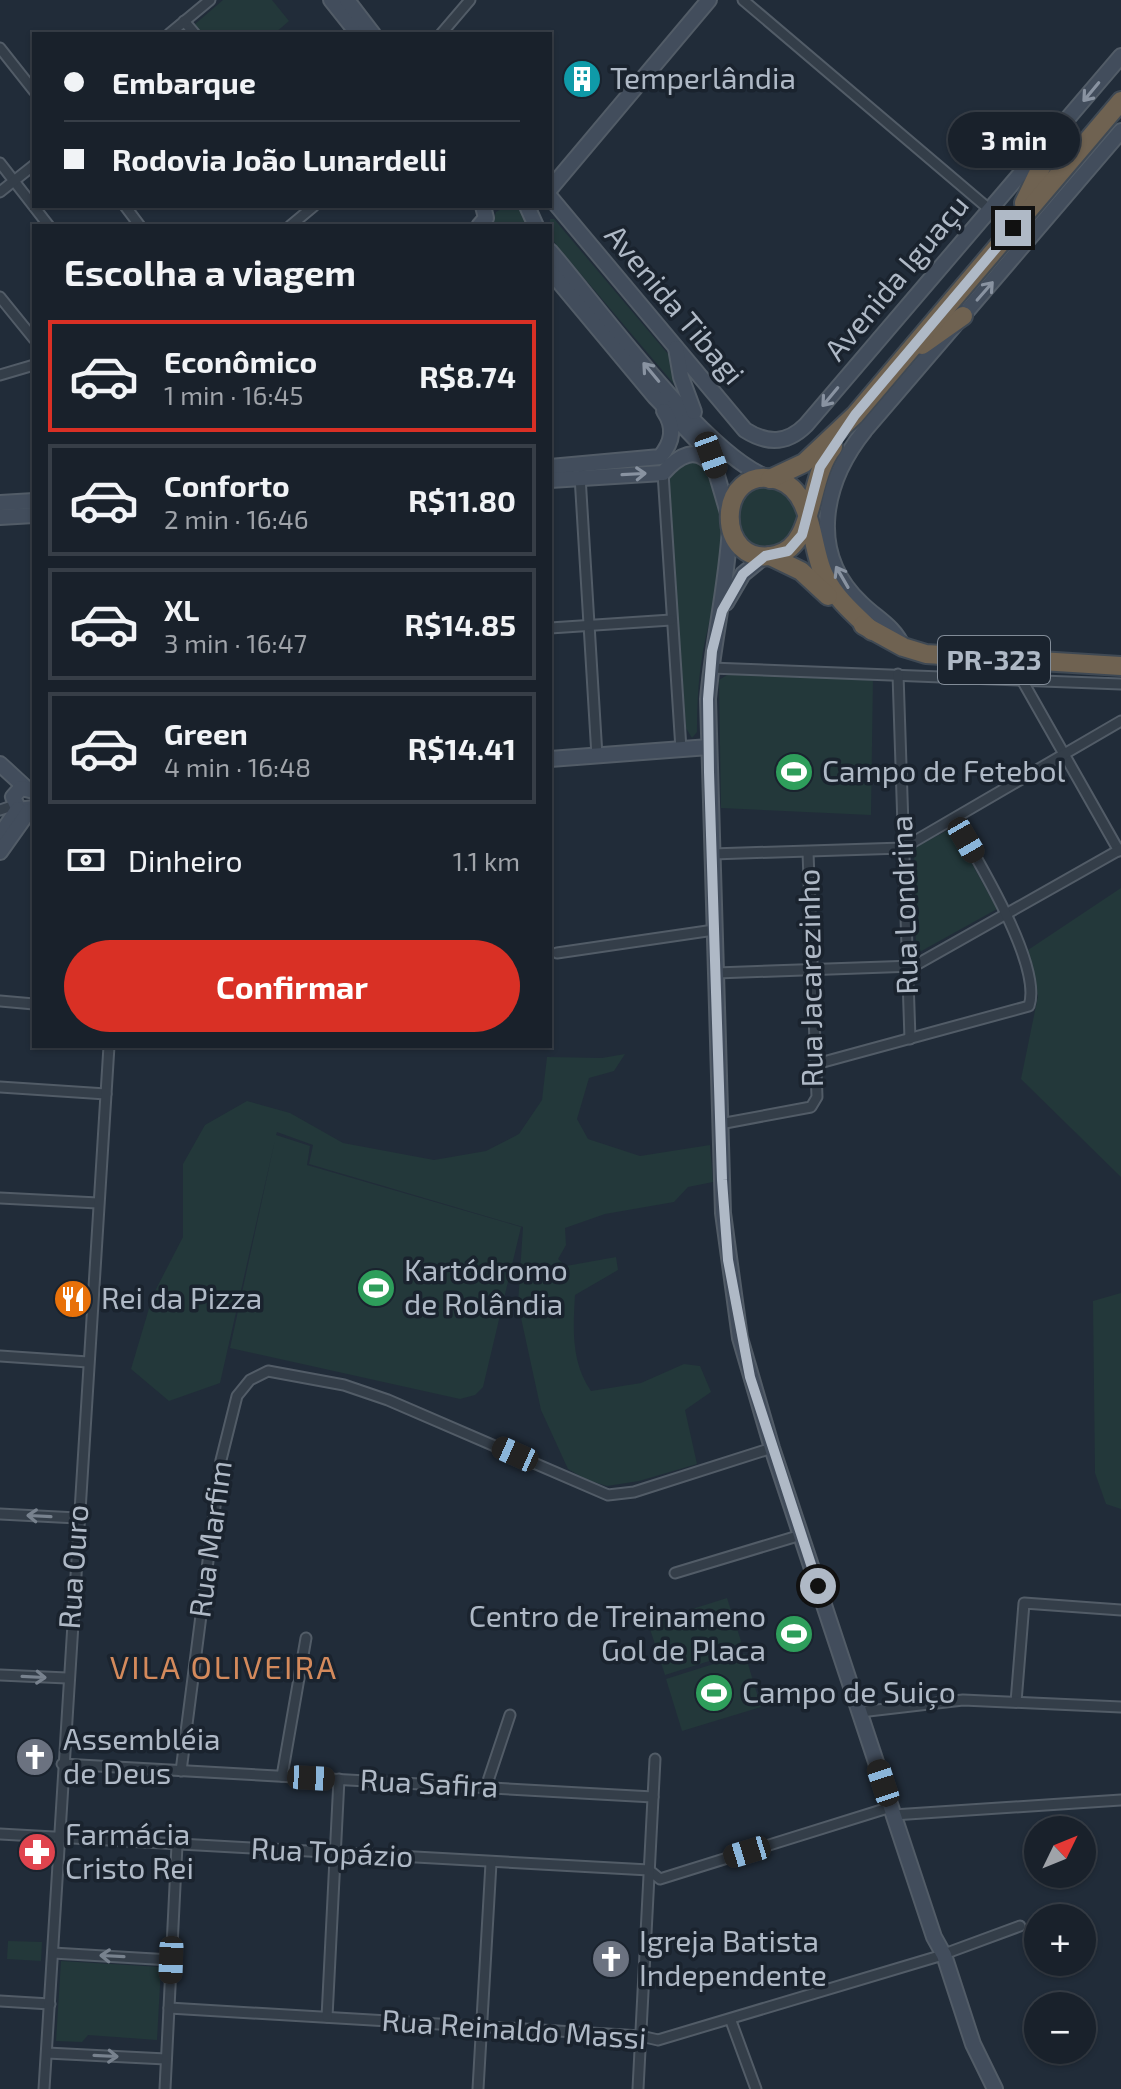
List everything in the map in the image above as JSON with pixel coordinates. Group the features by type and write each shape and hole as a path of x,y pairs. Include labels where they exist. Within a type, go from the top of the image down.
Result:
{"highway":[{"path":"855,415 804,463 770,479 743,487 732,501 729,520 744,548 768,556 795,544 807,518 820,467 855,415 1121,101"},
{"path":"1013,228 1060,128"},
{"path":"900,361 963,316"},
{"path":"770,479 793,488 800,497 807,518"},
{"name":"PR-323","path":"807,518 824,575 838,598 872,631"},
{"name":"PR-323","path":"768,556 801,571 854,620 903,647 948,657 1121,666"}],"street":[{"path":"171,32 210,0"},
{"path":"331,0 356,32"},
{"path":"347,0 371,32"},
{"path":"443,32 470,0"},
{"path":"552,187 709,0"},
{"path":"743,0 989,209"},
{"path":"184,21 193,32"},
{"path":"0,48 32,88"},
{"name":"Avenida Iguaçu","path":"764,440 782,440 800,431 1121,56"},
{"path":"903,647 890,625 861,603 836,567 827,526 829,496 844,457 1121,131"},
{"path":"0,163 32,204"},
{"path":"0,192 32,167"},
{"name":"Avenida Tibagi","path":"552,199 745,430 764,440"},
{"path":"35,208 47,224"},
{"path":"295,224 312,208"},
{"path":"552,253 668,391 734,461 770,479"},
{"path":"552,273 655,397 711,455 718,473 729,520 722,611 711,668 709,747 723,1213 736,1314 772,1448 934,1937 965,2046 987,2089"},
{"path":"0,297 32,337"},
{"path":"676,348 686,394 705,429"},
{"path":"0,375 32,366"},
{"path":"552,479 579,471 660,457 668,448 672,433 670,419 655,397"},
{"path":"681,749 663,473 679,456 690,453 709,461 718,473"},
{"path":"552,467 663,473"},
{"path":"579,471 597,756"},
{"path":"0,503 32,501"},
{"path":"0,517 32,515"},
{"path":"722,611 743,574 768,556"},
{"path":"552,628 671,620"},
{"path":"711,668 1121,684"},
{"name":"Rua Londrina","path":"898,674 910,1039"},
{"path":"716,973 907,967 1009,915 1120,850 1022,680"},
{"path":"712,854 903,848 1121,721"},
{"path":"552,759 709,747"},
{"path":"0,764 29,789"},
{"path":"0,852 16,807 16,791 29,789"},
{"path":"0,835 16,807"},
{"path":"816,1064 1020,1011 1029,1006 1032,993 1009,915 954,819"},
{"name":"Rua Jacarezinho","path":"720,1124 811,1107 817,1097 808,852"},
{"path":"557,953 714,930"},
{"path":"0,1001 32,1004"},
{"name":"Rua Ouro","path":"44,2089 67,1678 109,1048"},
{"path":"0,1087 106,1094"},
{"path":"0,1198 98,1203"},
{"path":"0,1356 88,1362"},
{"name":"Rua Marfim","path":"181,1771 221,1460 237,1396 250,1380 268,1371 344,1385 388,1400 608,1495 634,1492 772,1448"},
{"path":"0,1514 77,1518"},
{"path":"675,1573 801,1535"},
{"path":"1016,1702 1024,1603 1121,1610"},
{"path":"282,1776 306,1638"},
{"path":"0,1675 67,1678"},
{"path":"860,1712 963,1700 1121,1707"},
{"path":"486,1787 510,1715"},
{"path":"638,2089 655,1759"},
{"name":"Rua Safira","path":"62,1764 653,1797"},
{"path":"327,2017 339,1779"},
{"path":"648,1883 892,1811 1121,1800"},
{"name":"Rua Topázio","path":"0,1834 649,1870"},
{"path":"165,2089 177,1845"},
{"path":"478,2089 491,1863"},
{"path":"649,1870 660,1879"},
{"name":"Rua Reinaldo Massi","path":"169,2008 641,2036 658,2040 731,2021 940,1956 1020,1926"},
{"path":"53,1953 171,1960"},
{"path":"940,1956 973,2044 995,2089"},
{"path":"0,2001 50,2004"},
{"path":"731,2021 756,2089"},
{"path":"47,2053 166,2059"}],"green space":[{"path":"223,0 272,0 289,21 276,32 200,32 194,25"},
{"path":"503,208 521,209 528,224 493,224 496,212"},
{"path":"550,219 554,219 673,360 679,390 557,246"},
{"path":"693,459 711,474 720,496 724,522 718,582 701,667 697,732 692,738 686,728 668,476 673,468"},
{"path":"756,486 788,491 801,520 784,546 753,547 736,528 741,497"},
{"path":"732,672 873,675 871,815 721,808 719,680"},
{"path":"952,828 997,909 916,954 914,848"},
{"path":"1121,888 1121,1177 1021,1079 1038,996 1028,950"},
{"path":"625,1054 614,1071 589,1078 577,1119 588,1139 640,1156 710,1145 713,1182 688,1187 674,1202 605,1214 565,1228 566,1245 558,1259 566,1266 616,1257 618,1270 575,1295 577,1357 591,1391 641,1383 684,1364 700,1366 711,1392 685,1410 697,1464 639,1481 607,1486 587,1480 568,1469 541,1410 518,1304 523,1227 309,1164 313,1145 277,1132 276,1135 310,1146 307,1165 521,1227 483,1387 475,1395 460,1399 230,1348 275,1140 220,1383 169,1401 131,1369 153,1295 183,1237 183,1164 205,1125 247,1101 290,1113 343,1143 434,1160 486,1151 519,1134 542,1100 547,1057 602,1058"},
{"path":"1121,1293 1121,1509 1106,1504 1095,1473 1093,1301"},
{"name":"Campo de Suiço","path":"727,1598 744,1650 665,1675 648,1623"},
{"name":"Campo de Suiço","path":"745,1654 761,1707 682,1731 666,1679"},
{"path":"8,1941 42,1942 41,1961 7,1959"},
{"path":"61,1961 161,1967 157,2040 88,2035 82,2042 56,2041"}],"place":[{"name":"Temperlândia","path":"582,79"},
{"name":"Campo de Fetebol","path":"794,772"},
{"name":"Kartódromo de Rolândia","path":"376,1288"},
{"name":"Rei da Pizza","path":"73,1299"},
{"name":"Centro de Treinameno Gol de Placa","path":"794,1634"},
{"name":"Campo de Suiço","path":"714,1693"},
{"name":"Assembléia de Deus","path":"35,1757"},
{"name":"Farmácia Cristo Rei","path":"37,1852"},
{"name":"Igreja Batista Independente","path":"611,1959"}],"district":[{"name":"VILA OLIVEIRA","path":"224,1668"}],"route":[{"path":"818,1586 750,1377 740,1338 728,1260 723,1213 709,772 708,699 712,651 722,611 743,574 765,556 788,551 802,535 820,467 855,415 1013,228"}]}
